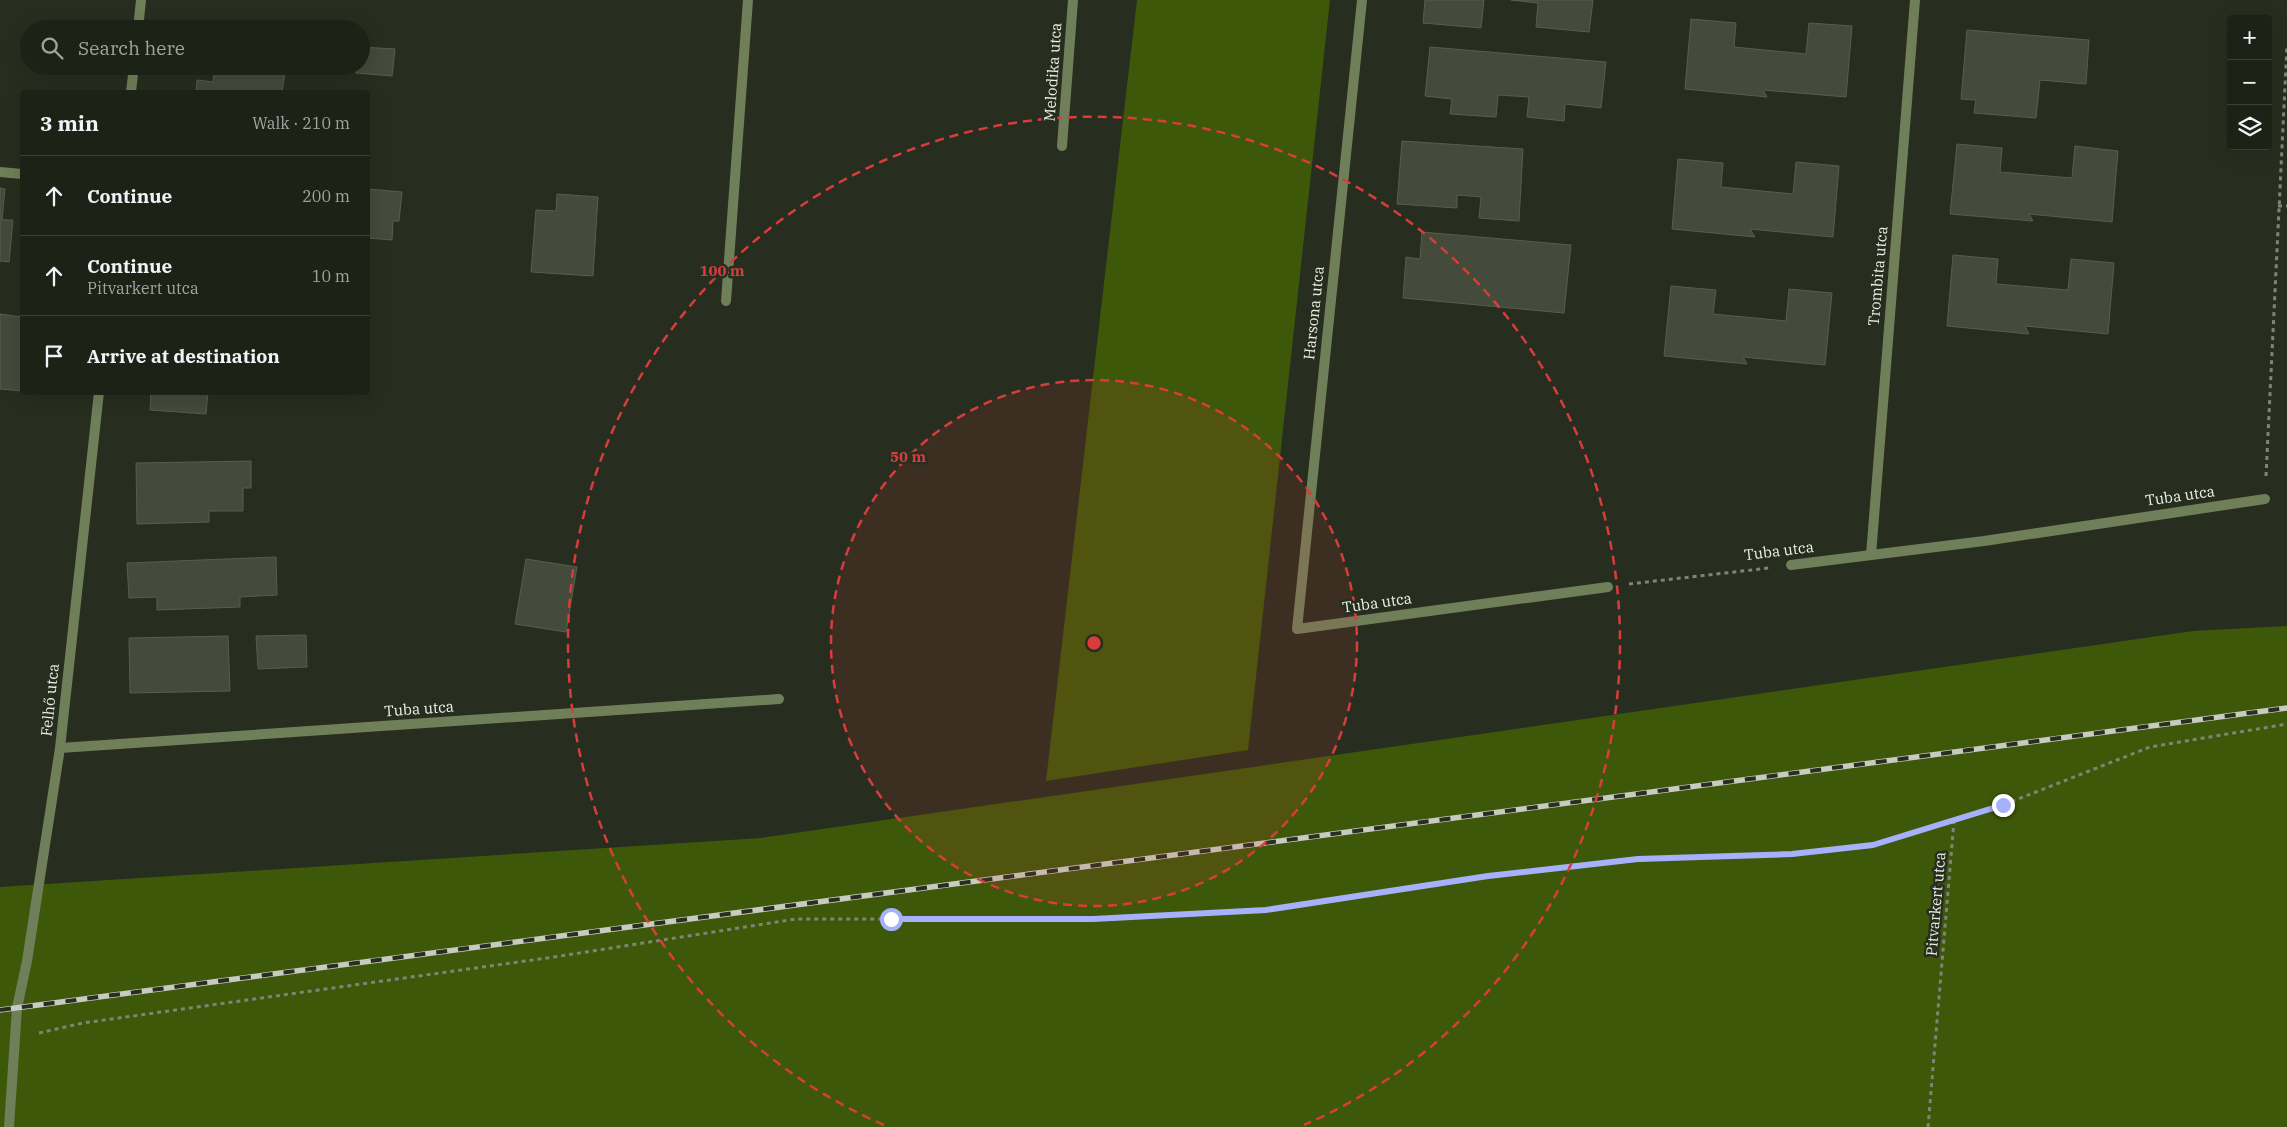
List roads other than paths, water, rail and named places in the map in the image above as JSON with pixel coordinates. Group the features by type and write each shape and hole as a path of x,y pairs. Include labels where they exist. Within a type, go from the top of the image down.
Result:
{"street":[{"path":"139,20 142,0"},
{"path":"726,301 748,0"},
{"name":"Melodika utca","path":"1062,146 1073,0"},
{"name":"Harsona utca","path":"1297,629 1362,0"},
{"name":"Trombita utca","path":"1871,555 1915,0"},
{"path":"132,90 133,75"},
{"path":"0,172 20,174"},
{"name":"Felhő utca","path":"9,1127 17,1008 27,961 60,748 99,395"},
{"name":"Tuba utca","path":"1791,565 2265,499"},
{"name":"Tuba utca","path":"1297,629 1608,587"},
{"name":"Tuba utca","path":"60,748 780,699"}],"railway":[{"path":"0,1010 2287,708"}]}
